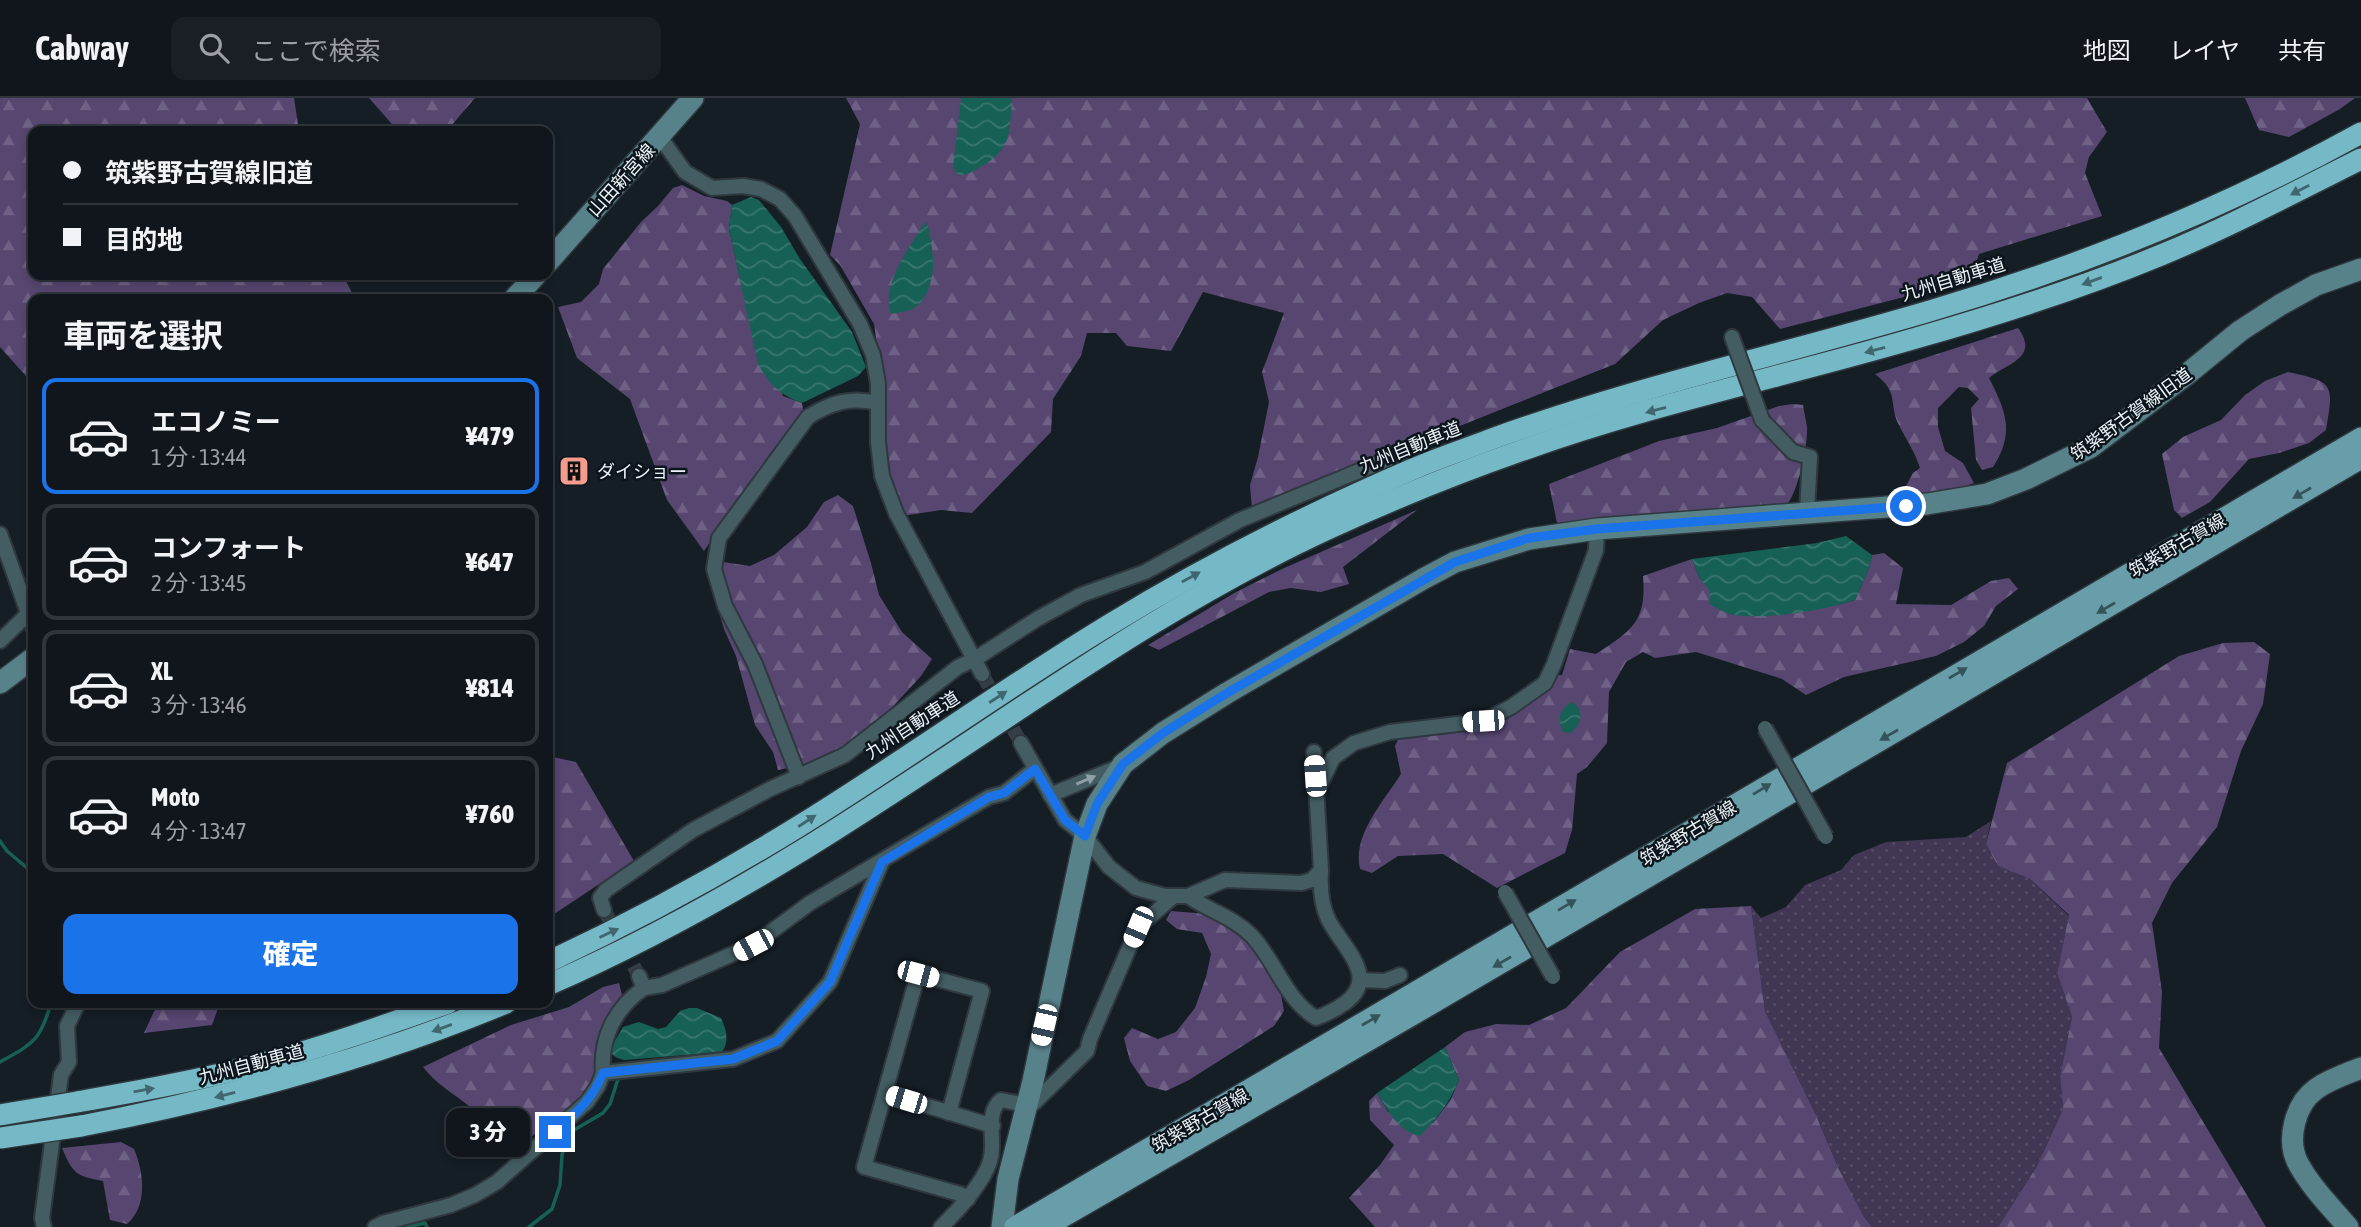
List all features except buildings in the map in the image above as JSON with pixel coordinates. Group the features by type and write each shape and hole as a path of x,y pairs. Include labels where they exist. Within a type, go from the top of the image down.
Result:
{"highway":[{"name":"九州自動車道","path":"553,960 628,924 714,877 799,826 1105,627 1250,544 1320,509 1421,465 1534,424 1645,390 1935,310 2078,263 2129,244 2241,195 2361,133"},
{"path":"553,983 641,941 721,898 807,847 1143,629 1227,581 1328,529 1528,448 1926,335 2089,283 2235,222 2361,159"},
{"name":"九州自動車道","path":"0,1115 171,1085 262,1064 434,1008"},
{"name":"九州自動車道","path":"0,1138 168,1109 280,1080 370,1054 494,1008"}],"main road":[{"name":"筑紫野古賀線","path":"1015,1227 2361,438"},
{"name":"筑紫野古賀線","path":"1045,1227 1400,1022 2361,458"}],"street":[{"name":"山田新宮線","path":"553,256 693,98"},
{"path":"660,137 685,172 712,188 743,186 761,189 780,199 795,216 860,324 873,355 882,476 896,513 982,674"},
{"name":"筑紫野古賀線旧道","path":"1002,1227 1008,1179 1027,1105 1085,836 1097,804 1123,764 1163,733 1227,693 1455,562 1529,538 1597,529 1927,504 1987,494 2026,479 2091,447 2240,331 2280,305 2316,285 2361,269"},
{"path":"519,294 532,280"},
{"path":"1732,337 1762,420 1793,452 1810,457 1807,512"},
{"path":"799,778 755,664 724,606 715,569 719,538 808,417 843,400 860,399 878,403"},
{"path":"604,910 600,898 606,890 682,837 770,789 845,755 958,667 1037,619 1081,594 1145,572 1240,520 1405,452"},
{"path":"1316,792 1333,758 1354,743 1390,732 1483,721 1511,707 1545,683 1596,550 1597,529"},
{"path":"0,534 28,606"},
{"path":"0,641 28,619"},
{"path":"0,683 28,662"},
{"path":"1765,728 1826,837"},
{"path":"1021,743 1065,820 1085,836 1109,867 1136,888 1165,896 1181,896 1231,917 1252,936 1270,959 1296,1002 1316,1018 1329,1014 1353,997 1360,985 1361,974 1327,917 1320,890 1314,752"},
{"path":"1050,795 1123,764"},
{"path":"375,1227 451,1205 475,1195 497,1181 587,1102 603,1073 601,1055 610,1026 641,982 662,985 753,945 810,904 989,797 1004,793 1035,769"},
{"path":"603,1073 733,1059 777,1041 830,982 882,862"},
{"path":"941,1227 968,1199 991,1158 995,1104 1000,1100 1027,1105 1034,1103 1087,1051 1138,927 1181,896 1224,880 1301,883 1311,880 1321,870"},
{"path":"1505,892 1553,977"},
{"path":"949,1113 982,991 918,974 863,1167 960,1194 968,1199"},
{"path":"1360,979 1385,981 1400,975"},
{"path":"44,1227 42,1218 61,1075 69,1062 67,1026 76,1008"},
{"path":"2348,1227 2315,1188 2297,1161 2292,1131 2299,1111 2314,1090 2361,1068"},
{"path":"885,1093 993,1126"}],"shaded area":[{"path":"1991,821 1986,844 1998,866 2030,879 2069,916 2057,973 2072,1017 2060,1076 2063,1109 2037,1166 1998,1227 1872,1227 1839,1169 1765,1011 1751,906 1761,918 1786,907 1805,885 1841,870 1854,855 1886,842 1966,837"}],"green space":[{"path":"0,98 294,98 298,126 28,126 28,280 346,280 352,294 28,294 28,378 0,347"},
{"path":"369,98 475,98 451,126 394,126"},
{"path":"846,98 2087,98 2107,132 2089,157 2085,173 2102,216 1979,254 1970,280 1780,329 1752,297 1727,293 1663,320 1615,364 1252,509 1250,485 1269,402 1262,372 1284,313 1203,292 1171,351 1127,346 1116,333 1087,333 1081,356 1053,399 1051,432 972,513 941,510 902,516 882,452 885,400 874,324 840,265 830,255 860,124"},
{"path":"2245,98 2355,98 2289,137 2259,130"},
{"path":"682,185 732,205 729,229 741,284 783,396 802,403 804,415 772,451 704,551 667,500 630,399 577,358 558,307 581,302 599,284 603,269 641,222 673,188"},
{"path":"2018,328 2024,338 2023,353 2019,359 1989,378 2006,422 2004,443 1993,467 1982,470 1976,460 1971,408 1979,399 1968,388 1959,387 1938,408 1938,427 1945,451 1963,463 1974,483 1961,488 1912,496 1906,486 1913,473 1920,468 1896,419 1891,393 1875,374"},
{"path":"2288,372 2322,382 2327,387 2330,403 2326,430 2309,443 2249,459 2210,502 2182,518 2174,510 2162,454 2183,437 2221,420 2245,395 2265,381"},
{"path":"1803,405 1807,435 1798,481 1785,507 1557,523 1549,484 1659,441 1717,428 1779,406"},
{"path":"838,495 853,506 879,595 902,632 932,659 921,676 874,727 829,760 778,770 773,752 755,725 736,656 724,629 711,585 716,561 750,566 774,555 807,527 824,502"},
{"path":"1417,510 1343,567 1349,584 1321,592 1291,588 1269,592 1159,650 1148,645 1236,592"},
{"path":"1884,553 1903,568 1896,604 1951,605 1991,581 2009,578 2018,589 1996,606 1984,626 1964,642 1936,656 1844,677 1806,695 1782,679 1696,652 1655,658 1643,652 1626,662 1609,692 1607,743 1587,767 1577,774 1572,830 1565,853 1497,888 1443,854 1398,856 1372,873 1360,869 1359,856 1365,831 1401,774 1395,746 1402,731 1476,716 1513,714 1530,696 1542,675 1562,675 1570,649 1596,654 1619,639 1634,624 1642,604 1643,576 1692,559 1699,577 1733,615 1795,612 1855,600 1872,555"},
{"path":"2254,642 2270,654 2263,704 2241,751 2217,827 2172,883 2152,923 2162,992 2159,1048 2266,1227 1998,1227 2037,1166 2063,1109 2060,1076 2072,1017 2057,973 2069,915 2030,879 1998,866 1986,844 2007,763 2179,656 2223,643"},
{"path":"553,757 576,762 634,861 553,915"},
{"path":"1751,906 1765,1011 1839,1169 1872,1227 1375,1227 1349,1198 1380,1165 1394,1145 1370,1120 1369,1101 1377,1093 1388,1112 1433,1123 1451,1099 1459,1080 1445,1047 1465,1032 1496,1024 1529,1025 1566,1008 1620,952 1695,909"},
{"path":"1171,911 1208,914 1232,927 1265,955 1279,984 1284,1011 1274,1026 1189,1080 1166,1091 1147,1086 1130,1061 1124,1038 1132,1028 1158,1039 1176,1032 1195,1008 1211,954 1202,933 1177,929 1166,920"},
{"path":"619,983 623,999 597,1077 583,1097 523,1143 495,1127 423,1067 511,1025 569,1007 603,987"},
{"path":"156,1008 218,1008 212,1025 144,1033"},
{"path":"121,1142 134,1149 142,1179 138,1208 127,1224 110,1220 103,1181 76,1172 62,1148"}],"water":[{"path":"961,98 1011,98 1012,102 1007,138 1000,152 975,170 958,175 953,167"},
{"path":"751,197 759,200 781,227 800,259 852,332 866,367 858,376 802,403 776,388 758,364 729,229 732,205"},
{"path":"927,222 933,263 927,293 915,307 891,314 889,303 892,280 909,247"},
{"path":"1846,536 1872,555 1855,600 1795,613 1748,616 1718,609 1709,604 1710,591 1699,577 1692,559 1817,543"},
{"path":"1572,702 1579,709 1579,722 1570,733 1563,732 1560,715"},
{"path":"697,1008 721,1018 727,1039 722,1052 624,1060 612,1054 610,1049 623,1027 639,1022 658,1029 666,1027 680,1011"},
{"path":"1445,1047 1459,1080 1432,1123 1420,1136 1413,1134 1395,1120 1377,1093"}],"waterway":[{"path":"0,841 7,851 28,869"},
{"path":"0,1062 34,1040 49,1008"},
{"path":"529,1227 552,1209 560,1185 562,1155 569,1133 603,1113 610,1104 619,1076"},
{"path":"407,1227 425,1223 427,1227"}],"tunnel":[{"path":"982,674 1021,743"},
{"path":"604,910 639,976"}],"place":[{"name":"ダイショー","path":"574,471"}],"route":[{"path":"555,1132 587,1102 603,1073 733,1059 777,1041 830,982 880,872 882,862 989,797 1004,793 1035,769 1065,820 1085,836 1097,804 1123,764 1163,733 1227,693 1455,562 1529,538 1597,529 1906,506"}]}
